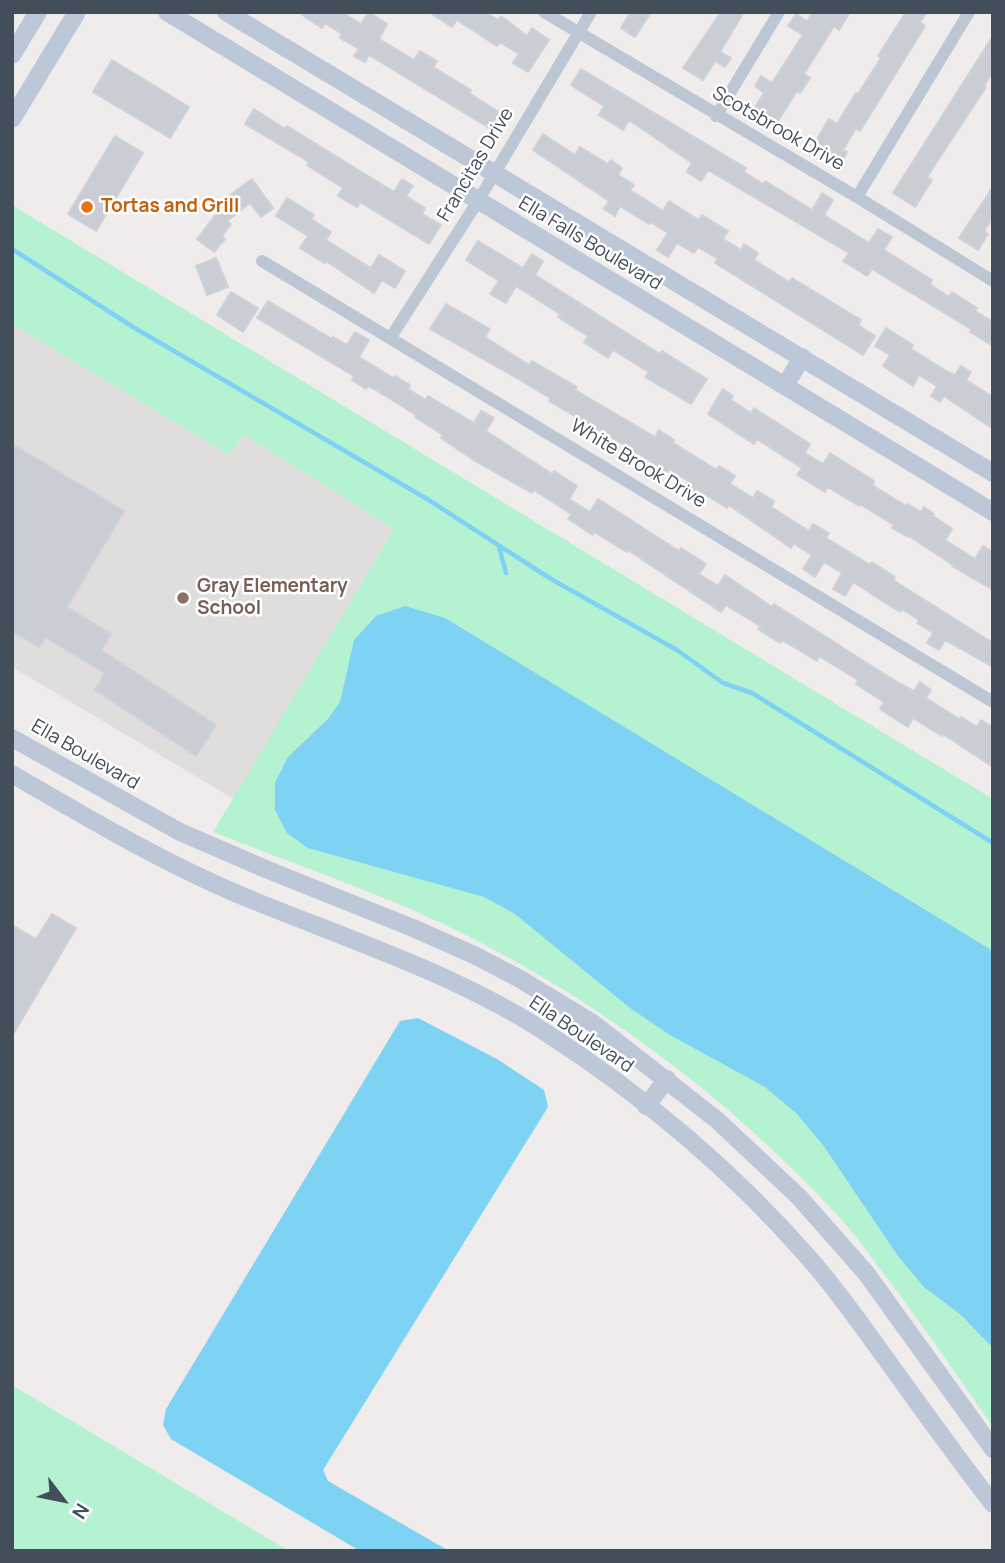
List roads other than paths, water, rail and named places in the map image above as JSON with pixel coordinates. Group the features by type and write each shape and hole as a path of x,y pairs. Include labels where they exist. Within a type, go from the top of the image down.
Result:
{"main road":[{"path":"12,55 38,12"},
{"path":"12,119 77,12"},
{"name":"Ella Falls Boulevard","path":"167,12 993,512"},
{"name":"Ella Falls Boulevard","path":"226,12 993,472"},
{"path":"785,386 802,357"},
{"name":"Ella Boulevard","path":"12,738 120,800 186,834 413,928 520,979 594,1024 717,1120 835,1236 866,1273 993,1449"},
{"name":"Ella Boulevard","path":"12,774 175,864 255,902 400,959 493,1003 541,1029 646,1106 735,1182 809,1258 839,1294 993,1504"},
{"path":"175,864 186,834"},
{"path":"646,1106 667,1080"}],"street":[{"name":"Scotsbrook Drive","path":"544,12 993,281"},
{"name":"Francitas Drive","path":"391,337 478,201 591,12"},
{"path":"716,116 779,12"},
{"path":"857,198 969,12"},
{"name":"White Brook Drive","path":"262,261 993,702"}],"water":[{"path":"405,606 445,618 993,951 993,1348 961,1315 924,1287 898,1256 823,1145 797,1114 765,1087 670,1035 630,1008 515,914 484,897 308,848 287,833 275,810 275,783 288,757 328,719 340,702 354,640 376,616"},
{"path":"418,1018 497,1059 544,1090 548,1107 323,1470 328,1481 449,1551 360,1551 171,1439 163,1425 166,1409 400,1021"}],"waterway":[{"path":"12,249 133,327 427,499 551,579 677,650 723,683 752,693 993,843"},
{"path":"499,547 506,573"}],"place":[{"name":"Tortas and Grill","path":"87,207"},
{"name":"Gray Elementary School","path":"183,598"}]}
